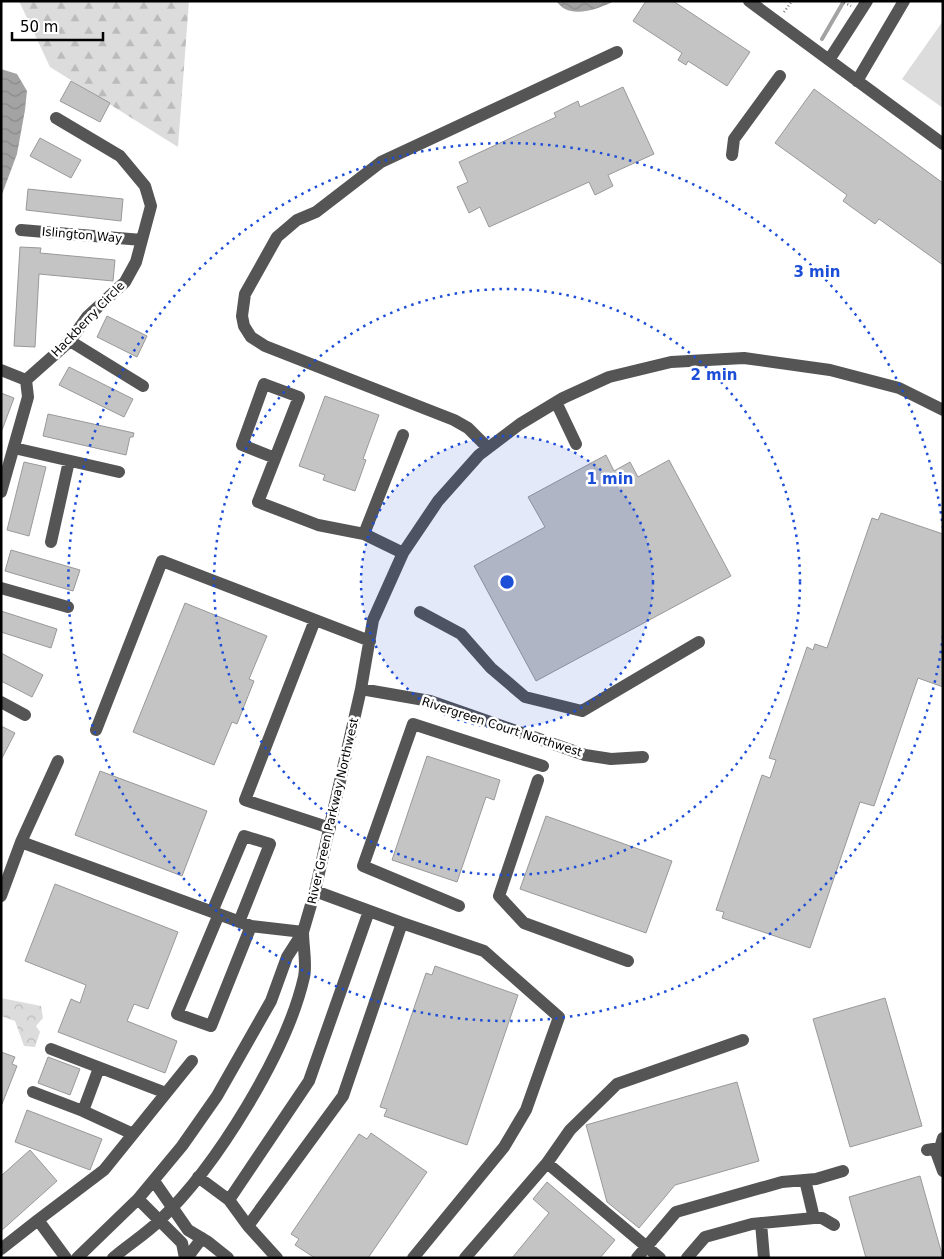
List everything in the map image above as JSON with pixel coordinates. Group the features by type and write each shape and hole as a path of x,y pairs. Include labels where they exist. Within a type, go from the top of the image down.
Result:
{"street":[{"path":"749,1 943,144"},
{"path":"829,60 868,1"},
{"path":"858,81 904,1"},
{"path":"488,448 468,428 454,420 251,338 244,326 242,316 245,294 277,237 297,220 316,212 381,162 617,52"},
{"path":"732,155 734,139 780,76"},
{"name":"Hackberry Circle","path":"26,380 70,341 88,317 125,282 136,262 151,206 145,186 120,156 56,118"},
{"name":"Islington Way","path":"21,230 142,240"},
{"path":"70,341 143,386"},
{"name":"River Green Parkway Northwest","path":"77,1258 138,1199 182,1146 217,1096 270,1001 287,957 303,932 316,891 361,689 373,620 403,553 438,501 479,455 520,424 556,402 609,378 671,362 744,358 847,374 899,388 943,410"},
{"path":"1,370 26,380 28,397 1,492"},
{"path":"275,458 242,445 264,384 299,397 258,502 318,525 364,534 403,553"},
{"path":"556,402 576,444"},
{"path":"364,534 403,435"},
{"path":"14,448 119,472"},
{"path":"51,542 69,461"},
{"path":"96,730 162,561 370,641"},
{"path":"1,588 68,607"},
{"path":"420,612 461,634 491,668 525,697 582,711 699,642"},
{"path":"315,620 245,800 330,828"},
{"name":"Rivergreen Court Northwest","path":"361,689 430,701 586,755 611,759 643,757"},
{"path":"1,702 25,715"},
{"path":"459,906 363,866 413,724 543,766"},
{"path":"1,896 21,842 58,761"},
{"path":"538,780 499,896 524,923 628,960"},
{"path":"244,836 270,844 245,924 211,1026 178,1014 244,836"},
{"path":"21,842 245,924 303,932"},
{"path":"316,891 484,951 559,1017 526,1110 504,1147 414,1258"},
{"path":"229,1200 309,1081 369,911"},
{"path":"248,1226 343,1096 402,923"},
{"name":"River Green Parkway Northwest","path":"113,1258 160,1220 172,1207 198,1177 236,1124 286,1032 304,976 303,932"},
{"path":"465,1258 547,1163 570,1130 617,1084 743,1040"},
{"path":"51,1049 166,1093"},
{"path":"1,1249 104,1170 192,1061"},
{"path":"83,1111 99,1068"},
{"path":"33,1092 83,1111 133,1134"},
{"path":"943,1138 940,1148 931,1149 943,1171"},
{"path":"547,1163 660,1258"},
{"path":"637,1258 676,1212 782,1182 816,1179 843,1171"},
{"path":"198,1177 229,1200 248,1226 277,1258"},
{"path":"805,1180 814,1218"},
{"path":"154,1181 188,1230 228,1258"},
{"path":"138,1199 182,1243 186,1258"},
{"path":"687,1258 705,1237 761,1224 822,1218 834,1225"},
{"path":"38,1220 66,1258"},
{"path":"761,1224 764,1258"},
{"path":"186,1258 202,1238"}],"path":[{"path":"841,1 855,8"}],"green space":[{"path":"19,1 189,1 178,147 50,67"},
{"path":"943,21 943,108 902,79"},
{"path":"1,998 41,1006 43,1018 36,1026 40,1032 35,1047 24,1046 15,1021 1,1016"}],"water":[{"path":"556,1 614,1 597,8 576,12 564,8"},
{"path":"1,69 17,74 27,91 17,154 1,197"}],"building":[{"path":"646,1 673,1 750,52 727,86 688,61 686,65 678,60 682,53 633,21"},
{"path":"71,81 110,103 100,122 60,101"},
{"path":"623,87 654,154 608,175 613,186 595,195 589,182 489,227 480,207 469,213 457,187 468,182 459,162 556,117 554,113 578,101 580,107"},
{"path":"814,89 943,183 943,265 879,219 875,224 843,201 847,195 775,143"},
{"path":"40,138 81,160 71,178 30,156"},
{"path":"28,189 123,199 121,221 26,210"},
{"path":"20,247 41,248 40,253 115,260 113,281 39,274 35,347 14,346"},
{"path":"107,316 147,336 137,357 97,337"},
{"path":"69,367 133,399 124,417 59,385"},
{"path":"1,393 14,398 2,430 1,429"},
{"path":"325,396 379,415 363,459 366,460 355,491 323,480 325,475 299,466"},
{"path":"48,414 134,433 133,437 130,437 126,455 43,436"},
{"path":"606,455 614,471 630,462 638,477 669,460 731,576 536,681 474,566 545,527 528,497"},
{"path":"24,462 46,467 29,536 7,530"},
{"path":"881,513 943,534 943,687 918,678 874,806 860,802 810,948 722,918 724,912 716,910 762,775 770,778 776,760 769,758 807,647 813,650 815,644 827,648 872,518 878,520"},
{"path":"11,550 80,570 73,591 5,571"},
{"path":"185,603 267,636 249,679 254,681 237,724 232,722 214,765 133,732"},
{"path":"1,611 57,629 51,648 1,632"},
{"path":"1,653 43,675 32,697 1,681"},
{"path":"1,726 15,733 1,760"},
{"path":"427,756 500,780 494,800 486,797 457,882 392,860"},
{"path":"100,771 207,811 182,876 75,835"},
{"path":"546,816 672,861 646,933 520,889"},
{"path":"55,884 178,932 148,1009 134,1004 127,1021 177,1041 165,1073 58,1032 71,999 80,1003 86,985 25,961"},
{"path":"435,966 518,995 467,1145 384,1116 387,1109 380,1107 426,973 432,975"},
{"path":"885,998 922,1126 850,1147 813,1019"},
{"path":"1,1052 15,1057 12,1064 17,1066 2,1104"},
{"path":"48,1057 80,1069 70,1095 38,1083"},
{"path":"737,1082 759,1161 675,1185 639,1228 607,1202 586,1125"},
{"path":"27,1110 102,1139 90,1170 15,1142"},
{"path":"371,1133 427,1172 368,1258 315,1258 295,1245 299,1239 291,1234 359,1134 367,1139"},
{"path":"30,1150 57,1181 1,1231 1,1176"},
{"path":"920,1176 943,1258 866,1258 849,1197"},
{"path":"547,1182 615,1240 600,1258 512,1258 549,1213 533,1199"}],"waterway":[{"path":"822,39 844,1"}]}
